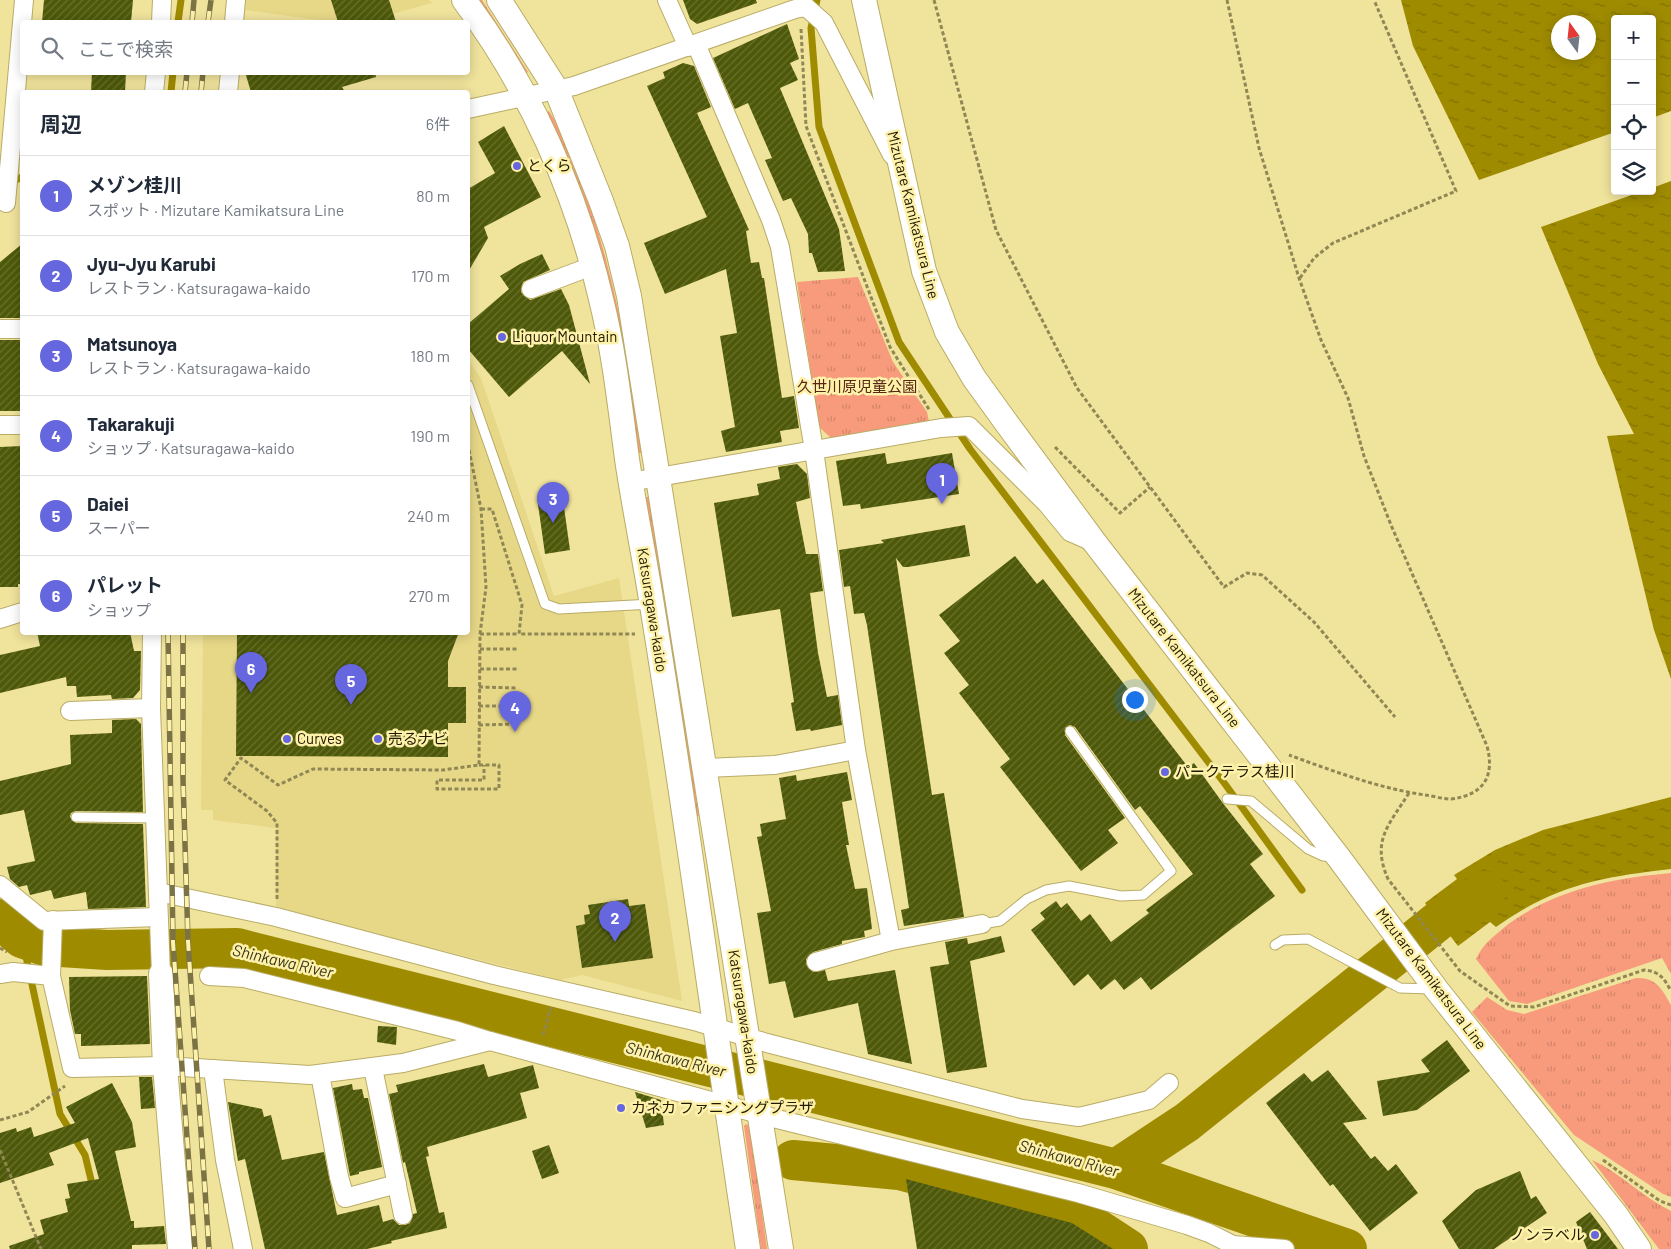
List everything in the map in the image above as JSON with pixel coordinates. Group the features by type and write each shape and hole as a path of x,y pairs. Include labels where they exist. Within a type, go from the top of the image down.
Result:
{"street":[{"path":"22,20 24,0"},
{"path":"160,20 162,0"},
{"path":"234,20 236,0"},
{"name":"Katsuragawa-kaido","path":"464,0 496,47 525,98 543,131 567,187 592,266 611,347 630,482 652,604 748,1249"},
{"name":"Katsuragawa-kaido","path":"499,0 556,89 617,246 629,296 781,1249"},
{"path":"667,0 692,45 771,220 780,247 814,450 856,750 892,941"},
{"name":"Mizutare Kamikatsura Line","path":"864,0 924,271 947,332 974,378 1095,543 1339,858 1436,989 1616,1215 1639,1249"},
{"path":"470,109 574,86 803,6 824,23 902,174"},
{"path":"9,200 9,173 20,46"},
{"path":"154,90 156,75"},
{"path":"228,90 230,75"},
{"path":"530,289 592,266"},
{"path":"0,329 20,329"},
{"path":"0,425 20,425"},
{"path":"630,482 941,428 969,426 1047,504 1070,532 1095,543"},
{"path":"0,619 20,613"},
{"path":"152,635 151,708 158,917 165,1066 180,1249"},
{"path":"70,711 151,708"},
{"path":"705,768 775,765 856,750"},
{"path":"0,885 44,921 53,924 158,917"},
{"path":"158,892 276,917 556,989 748,1042 767,1043 1022,1109 1079,1117 1149,1100 1169,1083"},
{"path":"53,924 52,974 72,1068 165,1066 320,1074 404,1063 490,1041"},
{"path":"816,962 892,941 982,924"},
{"path":"0,974 13,972 52,974"},
{"path":"209,976 244,978 458,1031 538,1055 759,1108 1078,1193 1187,1225 1233,1245 1285,1249"},
{"path":"372,1068 403,1215"},
{"path":"213,1069 225,1160 243,1249"},
{"path":"320,1074 339,1177 345,1198 397,1184"}],"lane":[{"path":"470,391 545,604 559,609 652,604"},
{"path":"982,924 1000,920 1027,900 1046,890 1069,886 1121,896 1143,895 1171,871 1070,731"},
{"path":"1227,799 1251,801 1260,806 1308,849 1323,856 1339,858"},
{"path":"76,817 155,818"},
{"path":"1275,945 1283,940 1308,939 1400,988 1436,989"}],"path":[{"path":"934,0 996,230 1077,388 1224,587 1247,573 1262,576 1314,622 1395,717"},
{"path":"1227,0 1258,148 1321,340 1348,398 1364,456 1387,516 1487,746 1491,761 1482,787 1471,794 1450,799 1409,793 1357,778 1287,754"},
{"path":"1300,278 1314,258 1334,243 1456,191 1374,0"},
{"path":"803,6 801,29 806,126 890,347 941,428"},
{"path":"1051,443 1120,513 1150,487"},
{"path":"470,455 481,510 486,587 480,634 479,765"},
{"path":"481,510 492,509 522,605 519,634"},
{"path":"480,634 636,634"},
{"path":"480,649 518,648"},
{"path":"480,669 518,669"},
{"path":"479,687 518,688"},
{"path":"479,706 518,706"},
{"path":"479,725 518,724"},
{"path":"276,917 277,823 266,811 225,780 241,758 278,785 313,769 443,770 479,765 484,765 499,765 498,789 437,789 437,780 484,780 484,765"},
{"path":"1409,793 1381,841 1382,866 1388,879 1460,971 1510,1006 1518,1008 1534,1007 1644,970 1655,971 1664,978 1671,991"},
{"path":"538,1055 556,989"},
{"path":"0,1120 28,1112 73,1080 72,1068"},
{"path":"0,1150 42,1249"},
{"path":"1599,1158 1660,1201 1671,1205"}],"shaded area":[{"path":"246,0 429,0 432,3 370,20 317,20 245,10"},
{"path":"470,363 481,378 554,596 619,578 682,1001 582,975 560,980 276,909 276,828 213,820 213,810 201,810 203,635 470,635"}],"green space":[{"path":"475,0 482,0 528,72 523,75"},
{"path":"549,111 572,158 604,252 627,352 644,453 637,453 545,113"},
{"name":"久世川原児童公園","path":"858,277 893,362 927,412 929,422 831,438 819,427 797,282"},
{"path":"643,497 651,497 699,816 693,816"},
{"path":"1671,873 1671,974 1662,958 1527,1004 1509,1001 1476,959 1485,945 1506,926 1543,903 1606,882"},
{"path":"1636,978 1643,978 1658,985 1671,1005 1671,1197 1663,1194 1574,1135 1472,1012 1487,997 1507,1010 1524,1014"},
{"path":"746,1124 750,1126 767,1249 761,1249 744,1126"},
{"path":"1592,1160 1603,1165 1650,1199 1671,1211 1671,1249 1659,1249"}],"water":[{"path":"1401,0 1671,0 1671,111 1656,117 1656,15 1611,15 1611,133 1479,180 1413,46"},
{"path":"1671,181 1671,679 1654,630 1607,436 1634,434 1598,364 1541,227 1632,195 1656,195 1656,187"},
{"path":"1671,797 1671,869 1600,880 1559,892 1538,901 1496,927 1490,922 1458,946 1425,903 1457,879 1454,875 1495,850 1543,830"}],"building":[{"path":"44,0 133,0 131,20 42,20"},
{"path":"331,0 389,0 395,20 337,20"},
{"path":"683,0 756,0 757,3 697,24 690,19"},
{"path":"787,24 799,59 790,63 798,80 780,88 839,229 845,271 818,272 812,253 809,253 808,234 791,198 783,201 765,160 772,158 748,103 735,109 713,58"},
{"path":"683,63 694,66 711,107 697,113 749,230 746,231 751,263 759,262 762,278 764,278 782,398 794,396 799,428 780,431 782,442 726,452 721,431 735,427 720,336 737,333 726,269 665,294 644,243 707,217 647,86 665,78 663,72"},
{"path":"92,75 126,75 125,90 91,90"},
{"path":"246,75 376,75 376,77 342,87 344,90 250,90"},
{"path":"504,126 541,197 484,227 488,238 470,269 470,188 495,173 478,142"},
{"path":"20,246 20,318 0,318 0,262"},
{"path":"542,254 550,270 523,282 521,292 530,300 561,289 569,305 590,384 562,351 509,397 470,351 470,322 509,289 500,276"},
{"path":"0,340 20,340 20,411 0,411"},
{"path":"20,446 20,584 18,584 18,587 0,587 0,447"},
{"path":"885,453 887,464 952,453 959,494 861,509 860,504 843,506 836,461"},
{"path":"797,464 807,474 810,498 796,502 806,554 818,554 823,591 810,593 818,653 827,697 838,695 842,725 811,731 810,729 796,731 791,703 794,702 780,609 732,617 714,503 759,495 757,484 780,479 778,467"},
{"path":"562,493 570,550 545,554 537,497"},
{"path":"965,525 970,556 908,567 903,567 896,558 932,795 944,793 964,917 904,926 901,910 909,908 867,625 864,613 854,614 850,586 844,587 839,550 884,543 881,540"},
{"name":"パークテラス桂川","path":"1015,556 1037,584 1043,579 1188,767 1194,763 1263,854 1250,864 1275,896 1151,990 1141,977 1124,990 1115,979 1101,990 1088,974 1074,986 1031,930 1045,919 1040,913 1056,901 1061,908 1067,903 1081,921 1090,914 1111,942 1149,913 1146,910 1193,874 1140,806 1135,810 1075,727 1070,725 1065,728 1065,735 1125,818 1108,830 1118,843 1081,871 1000,767 1010,759 959,693 969,685 944,653 960,641 939,615"},
{"path":"38,635 131,635 134,651 141,651 140,690 133,698 112,699 111,695 77,697 76,686 67,686 66,677 0,693 0,655 40,646"},
{"path":"237,635 458,635 448,661 448,687 466,687 466,723 448,723 448,757 236,756"},
{"path":"136,719 141,724 143,812 76,811 71,813 70,817 76,823 143,824 146,907 88,909 86,892 54,899 51,890 30,895 27,885 19,887 10,879 7,867 35,861 24,810 0,815 0,781 71,764 70,735 112,733 112,720"},
{"path":"847,772 852,800 842,802 849,845 846,845 855,889 867,888 872,929 864,931 865,937 842,941 842,944 813,952 806,959 806,964 813,972 825,970 828,981 895,970 912,1064 868,1054 858,1003 794,1018 785,981 769,984 757,913 771,911 757,837 762,836 760,824 786,819 779,778 796,775 797,781"},
{"path":"628,899 629,906 645,904 653,958 582,968 576,926 585,924 584,915 590,914 588,905"},
{"path":"1001,936 1005,952 970,961 987,1067 947,1073 930,967 949,964 945,942 967,938 968,944"},
{"path":"147,976 150,1044 81,1046 81,1034 75,1034 70,1010 69,977"},
{"path":"378,1026 397,1027 396,1045 377,1042"},
{"path":"1447,1040 1470,1071 1417,1110 1383,1116 1377,1081 1430,1072 1421,1060"},
{"path":"484,1064 488,1077 533,1065 539,1088 520,1093 527,1118 427,1147 429,1156 426,1157 439,1213 444,1212 447,1228 391,1241 392,1243 367,1249 265,1249 245,1159 238,1161 228,1102 262,1109 264,1117 271,1115 282,1160 324,1152 337,1215 379,1205 383,1222 393,1219 399,1225 405,1225 410,1223 413,1214 417,1213 405,1162 403,1163 389,1094 398,1092 396,1085"},
{"path":"1328,1070 1367,1119 1343,1123 1371,1159 1375,1156 1388,1171 1396,1164 1418,1193 1370,1231 1333,1184 1330,1186 1266,1103 1304,1073 1312,1082"},
{"path":"139,1077 152,1077 155,1108 141,1109"},
{"path":"112,1083 132,1122 136,1147 115,1151 131,1221 134,1221 134,1228 164,1226 166,1244 132,1245 132,1249 10,1249 9,1246 44,1234 40,1220 68,1212 65,1199 70,1198 67,1184 99,1179 88,1138 49,1153 54,1165 0,1183 0,1133 16,1128 17,1132 31,1127 34,1137 75,1123 66,1107"},
{"path":"352,1084 353,1090 362,1089 364,1098 368,1098 382,1167 350,1176 333,1088"},
{"path":"635,1092 661,1100 664,1125 646,1128"},
{"path":"549,1145 559,1173 542,1179 532,1151"},
{"path":"1520,1171 1531,1199 1536,1196 1547,1213 1494,1249 1459,1249 1442,1221 1476,1190"},
{"path":"906,1179 1072,1223 1113,1249 917,1249"},
{"name":"ノンラベル","path":"1590,1212 1618,1249 1587,1249 1576,1222"}],"waterway":[{"path":"178,20 181,0"},
{"path":"817,0 811,28 819,127 899,342 970,449 1225,784 1302,890"},
{"path":"171,90 173,75"},
{"path":"9,183 20,178"},
{"path":"1116,1169 1187,1122 1453,909 1486,891"},
{"name":"Shinkawa River","path":"0,919 22,938 45,946 107,950 237,948 1116,1169 1347,1249"},
{"path":"22,938 60,1114 85,1155 93,1188"},
{"path":"793,1160 899,1170 1079,1217 1128,1249"}],"railway":[{"path":"192,20 194,0"},
{"path":"208,20 211,0"},
{"path":"185,90 187,75"},
{"path":"201,90 203,75"},
{"path":"168,635 173,942 195,1249"},
{"path":"183,635 183,779 188,941 209,1249"}],"place":[{"name":"とくら","path":"517,166"},
{"name":"Liquor Mountain","path":"502,337"},
{"name":"メゾン桂川","path":"942,504"},
{"name":"Matsunoya","path":"553,523"},
{"name":"パレット","path":"251,693"},
{"name":"Daiei","path":"351,705"},
{"name":"Takarakuji","path":"515,732"},
{"name":"Curves","path":"287,739"},
{"name":"売るナビ","path":"378,739"},
{"name":"パークテラス桂川","path":"1165,772"},
{"name":"Jyu-Jyu Karubi","path":"615,942"},
{"name":"カネカ ファニシングプラザ","path":"621,1108"},
{"name":"ノンラベル","path":"1595,1235"}]}
